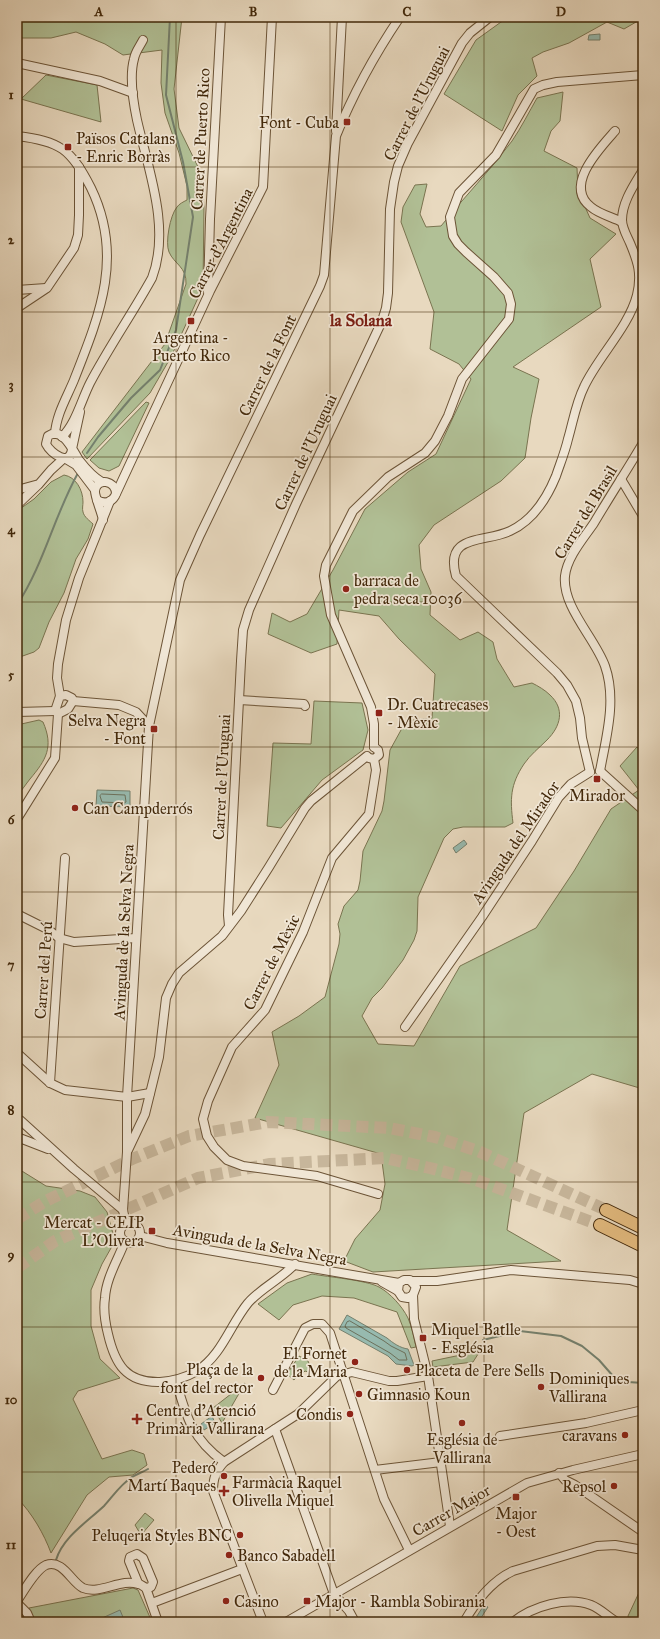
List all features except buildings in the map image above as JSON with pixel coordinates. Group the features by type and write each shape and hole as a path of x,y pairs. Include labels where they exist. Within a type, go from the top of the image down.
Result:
{"highway":[{"path":"606,1210 643,1228"},
{"path":"600,1225 643,1246"}],"street":[{"name":"Carrer de Puerto Rico","path":"208,297 210,219 221,17"},
{"name":"Carrer d'Argentina","path":"116,493 220,272 263,187 272,17"},
{"path":"336,136 342,17"},
{"name":"Carrer de la Font","path":"149,726 180,580 324,275 336,136 345,115 384,42 400,17"},
{"name":"Carrer de l'Uruguai","path":"229,926 228,915 243,630 249,610 296,504 371,347 386,308 388,293 390,209 398,166 408,143 462,43 470,32 490,17"},
{"path":"95,490 76,465 54,454 47,447 46,442 48,436 59,435 69,430 110,347 152,278 158,259 156,199 138,123 133,93 134,58 143,40"},
{"path":"17,63 100,81 133,93"},
{"path":"126,1152 145,1114 158,1058 166,998 172,984 179,973 222,936 270,867 305,808 311,801 371,758 367,752 369,748 374,747 374,724 371,707 329,609 324,576 326,565 353,511 388,477 425,453 435,441 448,416 462,379 509,319 511,304 508,293 494,276 466,252 453,236 450,217 459,193 496,155 534,89 544,84 557,82 643,75"},
{"path":"615,131 595,154 583,174 580,186 585,202 592,208 622,222"},
{"path":"17,136 38,139 55,144 65,151 79,167 97,201 104,220 107,243 106,281 97,320 57,418 59,435 70,444 72,449 93,477 114,487 116,493 110,501 79,578 66,620 58,664 57,678 60,696 56,713 55,758 17,819"},
{"path":"17,308 47,288 74,248 78,235 79,167"},
{"path":"643,170 625,203 622,222 639,268 640,278 636,298 628,316 584,387 555,479 540,505 531,516 520,525 510,531 468,541 460,546 454,557 456,576 557,673 567,685 576,701 580,718 582,738 590,772 600,771 643,810"},
{"path":"209,262 220,272"},
{"path":"17,290 47,288"},
{"path":"17,505 51,470 71,455 79,423 81,403"},
{"name":"Carrer del Brasil","path":"600,771 609,722 610,682 598,650 571,605 565,583 565,574 578,547 643,443"},
{"path":"51,470 54,454"},
{"name":"Carrer d'Argentina","path":"105,482 121,475 129,466"},
{"path":"621,479 643,516"},
{"path":"103,521 98,500 95,497 95,490 96,486 105,482"},
{"path":"17,490 39,484"},
{"path":"98,500 104,503 110,501"},
{"path":"60,696 66,695 72,698 73,702"},
{"path":"239,700 304,704 305,706"},
{"path":"73,702 119,705 136,712 149,726"},
{"path":"17,712 56,713 68,709 73,702"},
{"name":"Avinguda de la Selva Negra","path":"126,1224 123,1210 127,1097 149,726"},
{"name":"Carrer de Mèxic","path":"371,758 376,770 368,814 332,858 303,932 265,1010 232,1047 208,1101 203,1119 207,1136 214,1147 227,1160 243,1166 317,1176 378,1194"},
{"name":"Avinguda del Mirador","path":"405,1027 482,917 559,797 571,784 590,772"},
{"name":"Carrer del Perú","path":"50,1083 64,858"},
{"path":"17,914 49,930 59,938 74,942 136,938"},
{"path":"17,1053 50,1083 65,1090 127,1097 150,1093"},
{"path":"17,1119 123,1210"},
{"path":"17,1137 52,1150"},
{"path":"132,1223 140,1230 140,1236 134,1242 125,1241 121,1237 120,1232 122,1227 126,1224 132,1223"},
{"name":"Avinguda de la Selva Negra","path":"140,1236 167,1243 375,1278 398,1287 404,1280 437,1281"},
{"path":"125,1241 107,1284 104,1299 105,1320 117,1363 124,1371 132,1376 142,1380 155,1382 176,1381 197,1371 206,1364 218,1350 248,1304 295,1264"},
{"path":"398,1287 399,1295 411,1294 437,1281 511,1270 630,1280 643,1284"},
{"path":"411,1281 415,1284 411,1294 414,1319 428,1376 450,1526"},
{"path":"273,1390 305,1328 313,1324 322,1324 330,1333 384,1499 409,1550"},
{"path":"262,1622 213,1491 213,1478 224,1462 298,1414 327,1384 337,1376 352,1372 389,1381 428,1376"},
{"path":"176,1381 191,1426 207,1448 224,1462"},
{"path":"500,1436 586,1423 643,1410"},
{"path":"275,1429 334,1594 349,1611 355,1622"},
{"name":"Carrer Major","path":"286,1622 450,1526 533,1480 643,1454"},
{"path":"375,1470 441,1462"},
{"path":"573,1470 575,1485"},
{"path":"559,1474 564,1480 575,1485 643,1532"},
{"path":"464,1622 487,1590 502,1577 513,1571 597,1546 614,1545 643,1550"},
{"path":"31,1622 27,1613 17,1602 40,1569 50,1564 65,1570 83,1588 91,1590 134,1583 146,1588 151,1587 153,1582 144,1558 137,1554 130,1556 128,1561 134,1583"},
{"path":"152,1603 242,1569"},
{"path":"146,1588 158,1622"},
{"path":"513,1622 528,1612 538,1608 558,1603 578,1602 595,1607 617,1622"}],"green space":[{"path":"17,17 182,17 174,89 179,128 201,173 204,207 203,287 171,357 150,393 87,459 82,452 165,344 186,284 186,278 182,270 169,252 168,236 170,222 174,211 179,205 187,200 187,186 179,153 165,113 161,83 162,50 123,55 105,44 76,32 51,38 17,38"},
{"path":"508,17 643,18 624,29 607,22 569,43 543,52 532,58 537,76 518,95 502,131 444,94 476,40"},
{"path":"46,75 97,85 101,122 21,99"},
{"path":"563,92 560,121 551,131 544,151 577,168 578,191 590,218 616,234 590,259 601,307 513,367 539,379 525,458 501,481 434,525 419,545 421,569 431,592 430,615 460,640 478,632 493,642 497,659 514,687 532,683 544,690 555,700 559,712 558,723 552,735 526,761 519,772 511,799 513,823 505,827 463,827 453,829 444,838 418,897 417,931 414,940 403,960 382,988 372,998 362,1016 378,1044 414,1046 460,966 536,928 574,871 611,809 639,790 620,766 637,747 643,754 643,1089 592,1074 524,1113 507,1230 561,1261 373,1272 344,1261 355,1239 380,1210 385,1184 381,1154 255,1118 279,1065 272,1032 299,1016 325,997 339,944 340,934 338,924 344,906 358,890 363,851 382,811 390,750 406,721 432,718 435,674 399,639 379,616 339,610 337,644 311,653 268,634 272,613 290,622 307,614 333,570 365,509 408,472 436,454 471,379 459,364 430,349 434,312 401,222 403,207 415,185 427,184 420,214 426,227 441,226 512,141 537,98"},
{"path":"146,402 149,403 119,466 109,471 99,468 90,460"},
{"path":"64,475 72,478 78,485 83,497 84,514 93,524 88,539 76,559 64,593 49,622 39,648 34,652 17,658 17,511 34,499 51,482"},
{"path":"314,701 362,703 368,730 363,750 322,780 281,828 267,826 273,743 311,744"},
{"path":"39,720 43,722 48,739 47,753 40,766 17,796 17,725"},
{"path":"17,1168 46,1186 80,1191 95,1197 107,1212 115,1241 102,1264 91,1290 91,1326 100,1359 120,1378 78,1391 73,1399 102,1459 132,1450 144,1454 147,1465 133,1475 109,1477 87,1495 51,1553 37,1524 28,1510 17,1498"},
{"path":"312,1274 365,1282 379,1287 395,1300 405,1313 411,1325 416,1347 411,1348 397,1312 354,1298 322,1296 293,1305 279,1320 258,1304 287,1283"},
{"path":"480,1351 473,1362 433,1367 432,1361"},
{"path":"299,1356 308,1361 311,1368 308,1372 305,1371 300,1376 298,1375 294,1380 287,1374"},
{"path":"245,1383 222,1423 213,1408"},
{"path":"145,1513 154,1520 141,1535 135,1525"},
{"path":"643,1584 643,1622 628,1622 628,1616"},
{"path":"133,1588 138,1590 152,1622 32,1622 29,1608"}],"water":[{"path":"600,34 600,40 588,40 589,35"},
{"path":"97,790 130,791 130,807 96,806"},
{"path":"464,840 467,844 456,853 453,848"},
{"path":"347,1315 402,1348 408,1349 414,1365 396,1364 388,1356 339,1329"},
{"path":"212,1416 215,1423 204,1430 201,1424"},
{"path":"484,1605 488,1607 479,1621 475,1619"},
{"path":"120,1610 125,1622 101,1622 100,1619"}],"waterway":[{"path":"87,453 98,437 131,398 160,370 176,330 193,217 183,162 166,95 170,17"},
{"path":"17,605 35,573 62,506 78,473"},
{"path":"483,1340 520,1331 561,1336 582,1346 599,1360 613,1376 628,1382 643,1383"},
{"path":"56,1560 64,1544 76,1530 104,1506 128,1480 148,1469"}],"tunnel":[{"path":"17,1219 44,1202 132,1159 189,1136 268,1122 389,1128 435,1137 478,1151 606,1210"},
{"path":"17,1268 55,1241 198,1178 270,1164 385,1158 476,1180 600,1225"}],"place":[{"name":"Font - Cuba","path":"347,122"},
{"name":"Països Catalans - Enric Borràs","path":"68,147"},
{"name":"Argentina - Puerto Rico","path":"191,321"},
{"name":"barraca de pedra seca 10036","path":"346,589"},
{"name":"Dr. Cuatrecases - Mèxic","path":"379,713"},
{"name":"Selva Negra - Font","path":"154,729"},
{"name":"Mirador","path":"597,779"},
{"name":"Can Campderrós","path":"75,808"},
{"name":"Mercat - CEIP L'Olivera","path":"152,1231"},
{"name":"Miquel Batlle - Església","path":"423,1338"},
{"name":"El Fornet de la Maria","path":"355,1362"},
{"name":"Placeta de Pere Sells","path":"407,1370"},
{"name":"Plaça de la font del rector","path":"261,1378"},
{"name":"Dominiques Vallirana","path":"541,1387"},
{"name":"Gimnasio Koun","path":"359,1394"},
{"name":"Condis","path":"350,1414"},
{"name":"Centre d'Atenció Primària Vallirana","path":"137,1419"},
{"name":"Església de Vallirana","path":"462,1423"},
{"name":"caravans","path":"625,1435"},
{"name":"Pederó Martí Baques","path":"224,1476"},
{"name":"Repsol","path":"614,1486"},
{"name":"Farmàcia Raquel Olivella Miquel","path":"224,1491"},
{"name":"Major - Oest","path":"516,1497"},
{"name":"Peluqeria Styles BNC","path":"240,1535"},
{"name":"Banco Sabadell","path":"229,1555"},
{"name":"Casino","path":"226,1601"},
{"name":"Major - Rambla Sobirania","path":"307,1601"}],"district":[{"name":"la Solana","path":"361,320"}]}
